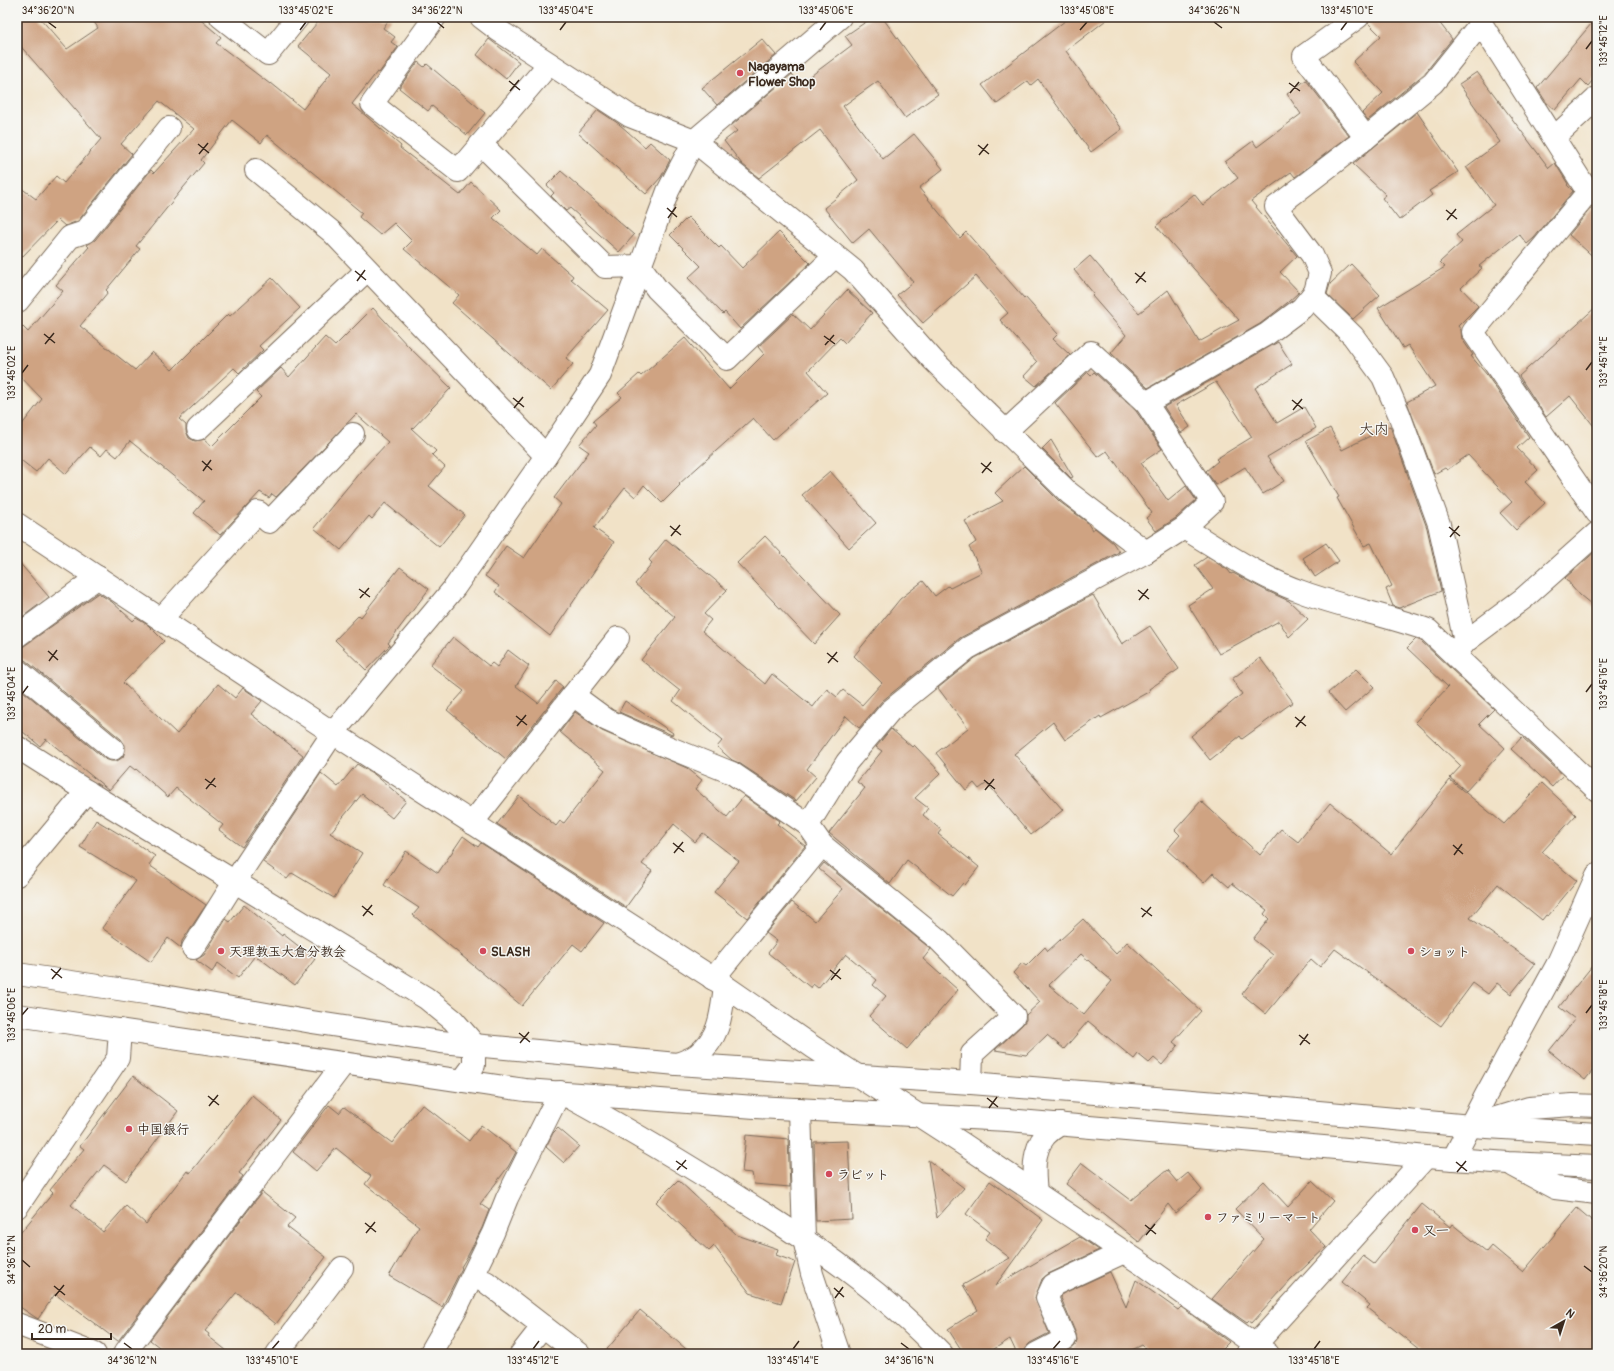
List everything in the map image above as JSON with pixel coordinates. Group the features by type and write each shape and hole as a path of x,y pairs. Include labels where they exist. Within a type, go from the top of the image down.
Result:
{"street":[{"path":"220,17 268,54 298,17"},
{"path":"435,17 372,104 458,171 549,64"},
{"path":"481,17 549,64 630,116 694,142 853,270 933,360 1069,493 1146,552"},
{"path":"193,948 235,881 333,733 455,587 600,375 668,191 694,142 840,17"},
{"path":"1358,17 1304,56 1366,138"},
{"path":"1146,403 1267,334 1302,308 1315,292 1320,273 1312,255 1276,207 1366,138 1433,83 1479,20 1554,138 1593,194 1472,332 1597,513"},
{"path":"1554,138 1597,98"},
{"path":"17,300 18,301 70,237 85,232 169,128"},
{"path":"481,144 605,267 640,266"},
{"path":"256,170 332,232 546,456"},
{"path":"640,266 657,289 727,359 835,256"},
{"path":"198,429 367,270"},
{"path":"1312,296 1353,336 1383,377 1399,414 1439,524 1460,649"},
{"path":"808,824 847,762 890,711 968,648 1146,552 1184,528 1212,502 1146,403 1091,352 1006,432"},
{"path":"160,619 258,512 269,522 353,434"},
{"path":"17,524 333,733 719,982 812,1047 1036,1192 1124,1252 1257,1351 1426,1157"},
{"path":"1184,528 1252,570 1302,592 1400,620 1428,630 1460,649 1597,790"},
{"path":"1460,649 1524,598 1597,533"},
{"path":"17,636 98,577"},
{"path":"472,823 618,638"},
{"path":"17,670 113,749"},
{"path":"573,695 607,720 658,743 732,773 808,824 822,845 939,940 1014,1016 972,1054 971,1083"},
{"path":"17,747 426,998 453,1020 474,1044 474,1065 462,1081"},
{"path":"17,875 87,791"},
{"path":"677,1064 696,1056 708,1044 721,1020 719,982 822,845"},
{"path":"1453,1159 1557,965 1597,875"},
{"path":"17,974 152,994 319,1024 441,1042 677,1064 859,1077 971,1083 1242,1105 1471,1126 1597,1134"},
{"path":"17,1015 462,1081 560,1092 800,1109 1060,1124 1426,1157 1508,1163 1597,1167"},
{"path":"17,1026 69,1023"},
{"path":"17,1207 118,1058 120,1030"},
{"path":"124,1354 344,1063"},
{"path":"560,1092 699,1172 804,1239 857,1278 923,1334 942,1354"},
{"path":"430,1354 457,1307 493,1233 507,1198 560,1092"},
{"path":"1471,1126 1529,1108 1573,1105 1597,1106"},
{"path":"800,1109 804,1239 812,1274 839,1354"},
{"path":"1036,1192 1034,1172 1037,1151 1045,1136 1060,1124"},
{"path":"1508,1163 1555,1188 1597,1193"},
{"path":"1036,1354 1065,1339 1047,1298 1053,1285 1124,1252"},
{"path":"277,1354 342,1268"},
{"path":"486,1282 579,1354"},
{"path":"17,1324 95,1354"},
{"path":"521,1354 544,1326"}],"building":[{"path":"17,17 39,17 67,49 98,28 91,17 197,17 221,37 216,43 270,84 271,83 303,109 331,73 298,46 322,17 391,17 383,28 395,37 391,42 398,47 379,73 377,72 352,104 401,146 400,148 460,195 471,182 501,210 493,218 537,255 542,249 573,276 571,279 608,310 566,358 573,364 551,390 452,303 459,295 404,249 412,241 394,223 380,235 359,217 362,213 267,135 261,143 232,120 201,160 204,163 136,246 140,249 106,290 108,292 80,326 135,370 152,352 172,370 228,314 230,316 272,278 300,308 259,346 263,350 239,373 234,368 179,419 186,425 186,431 189,438 195,441 204,439 212,446 261,397 256,392 281,368 289,377 325,337 335,346 373,308 408,346 451,388 412,429 436,451 432,455 445,467 429,486 465,515 439,547 385,503 372,519 369,516 341,550 314,528 360,472 388,442 356,414 276,497 272,494 269,498 260,492 220,535 194,513 204,501 130,441 117,457 107,449 101,456 90,447 66,474 48,458 36,472 17,457 17,431 42,399 17,373 17,321 28,332 63,291 56,285 89,247 87,245 95,240 151,170 154,173 194,129 159,101 121,144 132,154 78,221 65,226 58,220 17,262 17,185 36,199 56,176 64,183 101,139 17,42"},
{"path":"873,17 882,17 938,94 905,118 878,81 843,106 883,159 914,134 943,169 919,188 960,238 966,232 1058,334 1053,339 1070,355 1036,386 1024,376 1037,362 1000,320 1008,313 976,276 923,323 897,295 913,282 869,229 853,243 824,208 858,180 820,130 759,178 742,164 724,141 737,131 732,125 792,74 800,84 852,45 845,36"},
{"path":"1070,17 1110,17 1066,51 1122,129 1091,152 1038,79 1031,85 1028,81 997,104 982,85"},
{"path":"1370,17 1435,17 1452,39 1424,74 1368,120 1362,113 1383,93 1353,62 1381,36 1368,23"},
{"path":"1597,17 1597,75 1588,86 1581,79 1555,110 1546,102 1537,88"},
{"path":"489,39 519,62 506,79 477,55"},
{"name":"Nagayama Flower Shop","path":"762,39 776,55 717,105 702,88"},
{"path":"418,62 424,67 427,64 485,113 467,135 432,106 428,111 399,88"},
{"path":"1477,72 1549,168 1555,163 1568,184 1567,185 1573,191 1534,238 1527,244 1519,234 1479,266 1482,268 1461,288 1478,306 1458,326 1461,330 1462,339 1473,355 1471,356 1487,375 1529,437 1517,448 1538,470 1525,482 1545,503 1516,530 1500,513 1512,502 1468,455 1447,470 1445,468 1434,474 1407,402 1435,386 1408,345 1403,348 1378,308 1445,267 1440,262 1462,242 1456,235 1494,205 1466,167 1500,142 1459,84"},
{"path":"1306,80 1349,136 1295,177 1291,172 1251,201 1297,256 1280,272 1299,292 1260,324 1148,388 1111,353 1126,335 1092,296 1094,294 1074,270 1090,256 1139,313 1168,290 1199,342 1239,320 1156,226 1194,194 1203,205 1238,178 1225,162 1253,141 1257,147 1301,114 1287,94"},
{"path":"598,110 619,124 645,147 650,142 670,160 661,177 646,194 578,133"},
{"path":"1417,112 1458,172 1429,191 1432,195 1399,220 1382,198 1386,195 1353,164"},
{"path":"561,171 634,235 619,252 570,208 566,211 551,196 554,193 547,185"},
{"path":"1591,208 1597,213 1597,260 1569,235"},
{"path":"688,217 719,248 721,246 742,268 779,232 810,263 740,329 725,312 723,314 688,278 701,266 670,235"},
{"path":"1351,264 1380,295 1353,319 1327,294 1330,284"},
{"path":"847,290 872,313 845,343 840,338 808,371 827,393 773,440 753,418 679,484 680,485 662,503 644,485 635,497 625,488 594,528 614,542 550,636 495,592 499,586 485,576 506,546 524,558 561,504 554,498 589,452 579,445 596,425 593,421 622,397 618,393 639,374 641,376 685,338 729,389 764,354 758,347 793,314 810,330"},
{"path":"1597,306 1597,430 1570,396 1546,417 1519,376"},
{"path":"1278,342 1292,364 1255,388 1277,423 1304,407 1316,428 1267,457 1284,481 1263,494 1245,467 1216,485 1206,471 1218,461 1216,459 1252,437 1216,382 1176,405 1190,427 1181,433 1164,407"},
{"path":"1088,372 1091,375 1094,372 1136,411 1162,449 1141,463 1168,501 1186,486 1196,500 1176,518 1156,531 1146,518 1152,513 1107,451 1098,457 1055,403"},
{"path":"1390,426 1427,528 1441,591 1399,608 1393,606 1386,589 1392,586 1371,543 1364,546 1337,498 1339,497 1306,441 1330,428 1342,450"},
{"path":"1051,440 1073,477 1071,478 1042,449"},
{"path":"1024,466 1060,502 1087,522 1092,530 1095,528 1113,543 1119,552 960,638 882,701 859,728 846,716 807,769 816,777 796,801 739,763 732,760 717,747 722,741 673,701 680,691 641,660 675,617 635,584 652,563 649,560 666,539 727,590 704,614 711,620 702,631 765,684 772,674 813,707 827,689 837,697 843,690 862,705 882,683 854,656 900,599 923,581 935,596 948,586 950,588 982,572 969,547 976,542 965,521 1003,501 995,493"},
{"path":"830,471 876,523 849,548 802,495"},
{"path":"765,536 840,615 814,644 737,563"},
{"path":"1326,543 1339,561 1315,577 1303,558"},
{"path":"1597,550 1597,609 1580,595 1565,578"},
{"path":"1207,557 1228,570 1231,574 1233,573 1289,601 1308,619 1289,637 1279,621 1219,654 1188,605 1213,589 1195,565"},
{"path":"17,560 49,597 17,621"},
{"path":"400,567 429,589 388,643 390,645 366,670 335,640 359,615 361,617"},
{"path":"98,593 112,602 133,621 136,618 148,625 164,641 123,683 177,734 218,684 235,698 243,688 262,701 251,714 303,755 242,847 219,830 223,825 176,788 168,797 136,769 135,770 130,766 109,790 46,739 40,746 17,727 17,686 105,759 117,761 123,757 125,745 121,739 25,660 17,658 17,648 24,646"},
{"path":"1093,595 1122,644 1150,626 1179,669 1149,689 1150,691 1101,718 1100,716 1065,740 1053,722 1014,754 1063,810 1031,835 987,783 979,789 974,783 966,790 936,753 968,728 938,688 975,658"},
{"path":"453,637 489,666 492,663 497,667 508,650 529,666 516,686 538,703 556,681 563,687 506,759 447,710 464,691 430,665"},
{"path":"1416,639 1421,641 1494,709 1479,724 1505,748 1466,791 1450,778 1461,766 1415,722 1448,687 1407,648"},
{"path":"1260,658 1293,702 1242,739 1240,736 1210,760 1191,736 1242,694 1232,679"},
{"path":"1356,669 1374,687 1345,712 1328,693"},
{"path":"625,701 673,733 672,735 619,712"},
{"path":"575,712 602,731 687,768 702,780 695,789 727,817 744,796 780,821 777,824 805,846 747,918 714,892 739,861 703,833 695,842 674,824 642,864 652,871 626,907 497,824 519,796 556,826 560,821 564,823 605,770 560,732"},
{"path":"891,729 912,747 914,745 941,773 915,798 928,808 923,815 941,830 938,834 979,867 965,885 963,883 952,896 907,860 890,884 829,833 865,788 857,782 882,751 876,747"},
{"path":"1522,737 1563,775 1552,787 1511,749"},
{"path":"357,764 374,774 406,801 392,818 362,794 330,833 362,853 334,898 292,873 287,879 263,862 321,773 338,787"},
{"path":"1450,780 1504,824 1542,783 1576,815 1542,852 1577,881 1548,916 1546,915 1542,920 1498,884 1470,918 1535,964 1511,994 1497,983 1488,994 1473,983 1441,1026 1335,949 1320,967 1311,959 1266,1014 1242,994 1273,955 1253,939 1269,919 1264,914 1267,910 1232,883 1229,887 1213,873 1204,883 1167,850 1180,835 1175,830 1201,801 1260,855 1281,829 1298,842 1330,803 1391,854"},
{"path":"96,820 136,843 155,856 149,865 206,905 182,941 181,948 168,938 151,962 102,928 136,881 80,847"},
{"path":"463,836 478,847 481,843 604,923 582,951 573,944 522,1006 413,915 419,908 384,885 406,851 438,873"},
{"path":"824,863 931,949 923,959 958,990 907,1049 869,1016 886,996 873,985 877,980 846,954 818,988 813,984 811,988 768,953 777,941 766,933 792,902 815,921 843,889 819,869"},
{"path":"244,905 282,936 283,934 315,959 295,985 258,957 256,959 254,957 238,978 218,963 212,972 196,960 204,955 226,919 230,922"},
{"path":"1083,919 1116,954 1127,942 1201,1011 1173,1042 1178,1046 1162,1065 1154,1058 1149,1063 1138,1054 1134,1059 1088,1021 1064,1049 1047,1035 1026,1055 995,1050 1022,1025 1026,1020 1026,1015 1040,1002 1013,973 1022,963 1026,966 1045,947 1048,951","holes":["1081,954 1112,981 1084,1015 1049,985"]},
{"path":"1597,960 1597,1065 1585,1080 1549,1051 1575,1019 1559,1007"},
{"path":"133,1076 178,1111 126,1181 104,1165 71,1205 103,1232 126,1206 146,1224 187,1171 190,1173 252,1095 281,1120 239,1173 243,1176 118,1341 55,1294 38,1319 17,1305 17,1237 53,1193 50,1190 84,1149 80,1146"},
{"path":"422,1104 469,1141 481,1125 516,1152 508,1167 480,1204 489,1210 482,1228 442,1307 389,1276 419,1226 365,1184 371,1176 336,1148 316,1171 293,1152 329,1105 339,1113 344,1107 392,1143"},
{"path":"558,1128 579,1146 564,1163 546,1147 553,1133"},
{"path":"746,1135 788,1139 790,1187 754,1184 752,1173 742,1172"},
{"path":"848,1141 852,1219 816,1221 814,1142"},
{"path":"928,1160 964,1188 937,1218"},
{"path":"1082,1163 1131,1200 1167,1170 1177,1182 1188,1173 1202,1190 1175,1213 1168,1204 1139,1242 1066,1184"},
{"path":"678,1180 737,1235 778,1249 776,1255 795,1262 781,1303 750,1293 714,1246 709,1251 656,1202"},
{"path":"990,1181 1043,1220 995,1286 1080,1237 1099,1250 1048,1274 1042,1279 1035,1298 1049,1333 1030,1343 1025,1348 1024,1354 1017,1354 1010,1339 986,1354 964,1354 948,1329 978,1310 963,1285 1010,1258 985,1239 990,1232 966,1214"},
{"path":"1264,1181 1288,1207 1312,1181 1333,1201 1309,1229 1326,1247 1291,1280 1252,1323 1249,1321 1247,1323 1212,1299 1264,1239 1235,1209"},
{"path":"262,1192 295,1218 287,1227 326,1257 276,1324 238,1293 236,1293 205,1331 209,1334 208,1336 231,1354 168,1354 150,1340"},
{"path":"1422,1204 1450,1227 1452,1224 1487,1252 1492,1246 1523,1272 1577,1208 1597,1225 1597,1347 1592,1354 1425,1354 1367,1308 1370,1305 1342,1282 1363,1256 1374,1264"},
{"path":"1110,1272 1126,1307 1136,1280 1178,1310 1181,1307 1229,1342 1217,1354 1151,1354 1142,1345 1124,1354 1063,1354 1075,1346 1077,1340 1076,1334 1061,1298 1062,1294"},
{"path":"640,1310 692,1354 603,1354"}],"place":[{"name":"Nagayama Flower Shop","path":"740,73"},
{"name":"天理教玉大倉分教会","path":"221,951"},
{"name":"SLASH","path":"483,951"},
{"name":"ショット","path":"1411,951"},
{"name":"中国銀行","path":"129,1129"},
{"name":"ラビット","path":"829,1174"},
{"name":"ファミリーマート","path":"1208,1217"},
{"name":"又一","path":"1415,1230"}],"district":[{"name":"大内","path":"1374,429"}]}
